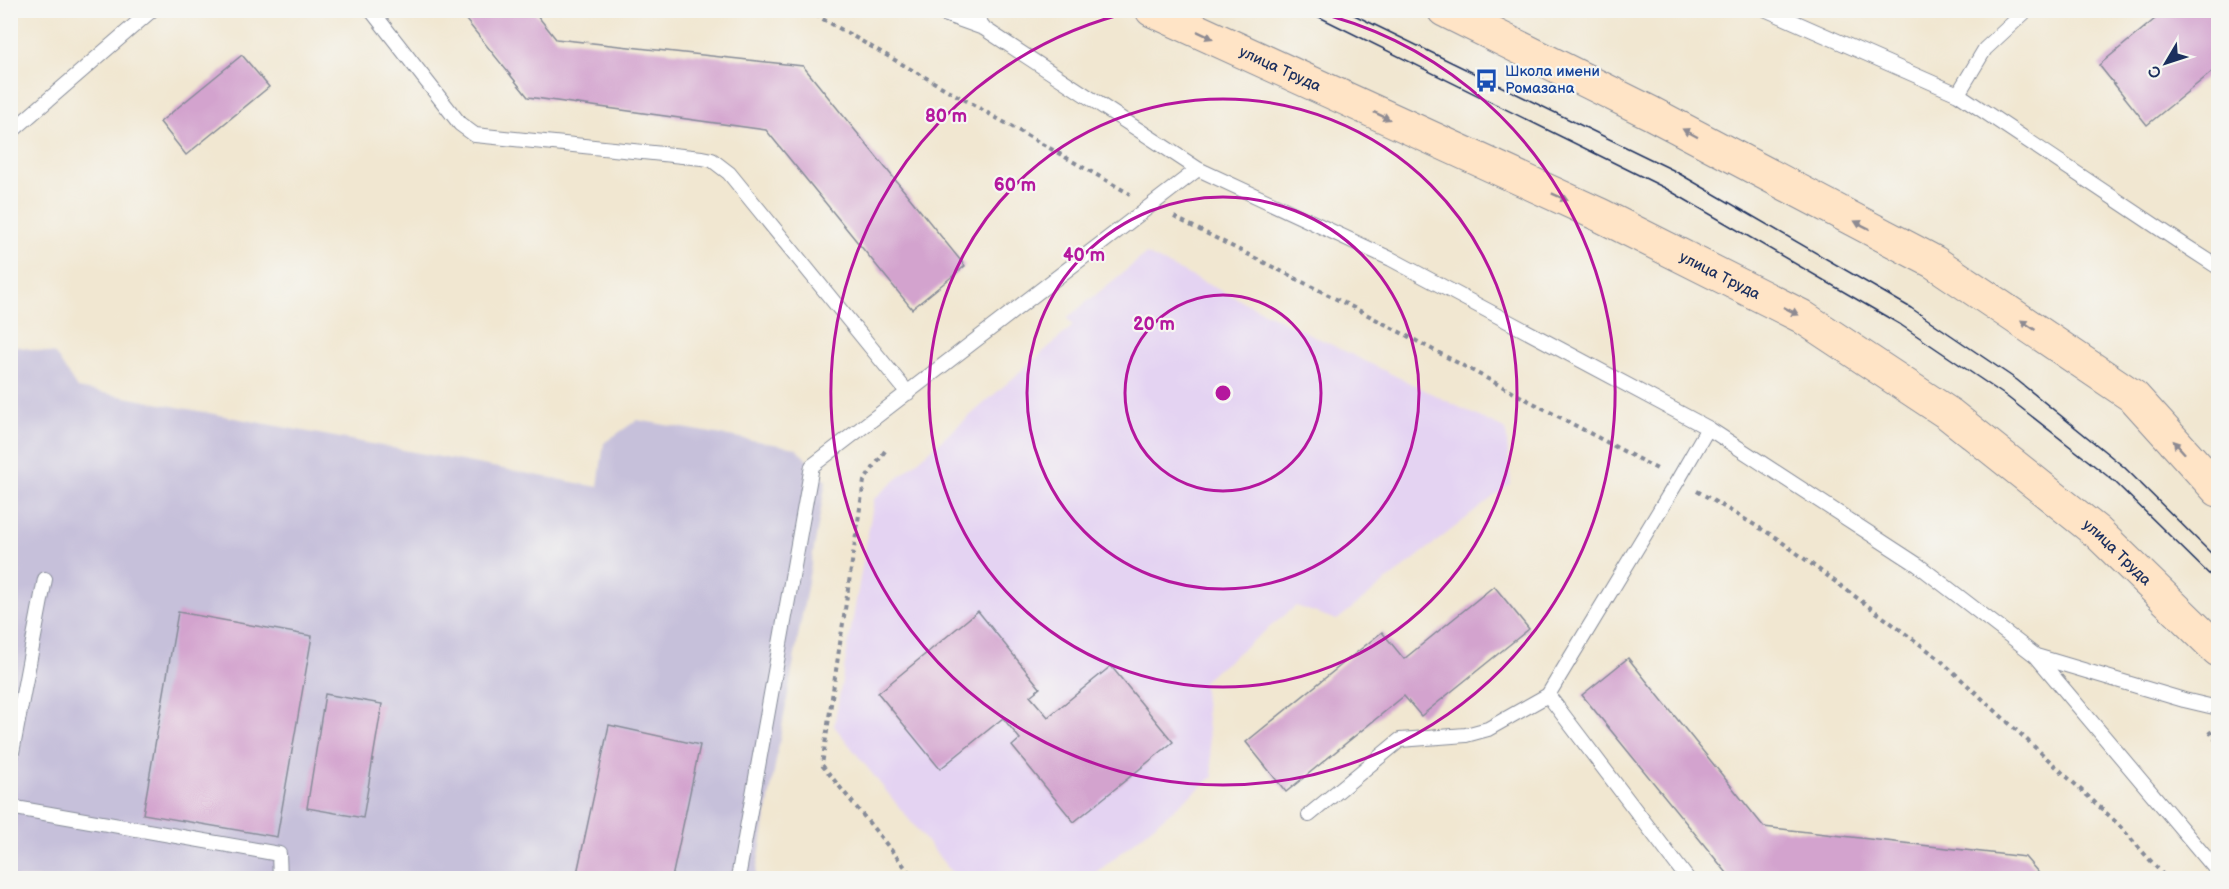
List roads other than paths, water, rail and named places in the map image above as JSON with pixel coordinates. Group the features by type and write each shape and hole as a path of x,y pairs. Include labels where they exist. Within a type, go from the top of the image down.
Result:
{"main road":[{"name":"улица Труда","path":"1152,10 1600,215 1801,316 1949,414 2097,532 2218,651"},
{"path":"1444,10 1651,112 1934,262 2134,397 2218,490"}],"lane":[{"path":"10,133 152,10"},
{"path":"370,10 460,124 475,135 702,158 721,166 908,393"},
{"path":"933,10 985,29 1198,169 1391,260 1708,428 1918,565 2036,656 2218,872"},
{"path":"969,10 985,29"},
{"path":"1767,10 1958,94 2218,267"},
{"path":"1958,94 1985,49 2027,10"},
{"path":"738,879 812,466 1198,169"},
{"path":"1309,815 1400,740 1466,735 1488,729 1548,695 1708,428"},
{"path":"10,764 45,579"},
{"path":"2036,656 2218,708"},
{"path":"1548,695 1687,879"},
{"path":"10,807 279,854 280,879"}],"tram line":[{"path":"1305,10 1665,188 1901,325 2006,396 2115,482 2218,583"},
{"path":"1344,10 1673,170 1911,308 2017,380 2124,467 2218,560"}],"place":[{"name":"Школа имени Ромазана","path":"1487,80"}]}
